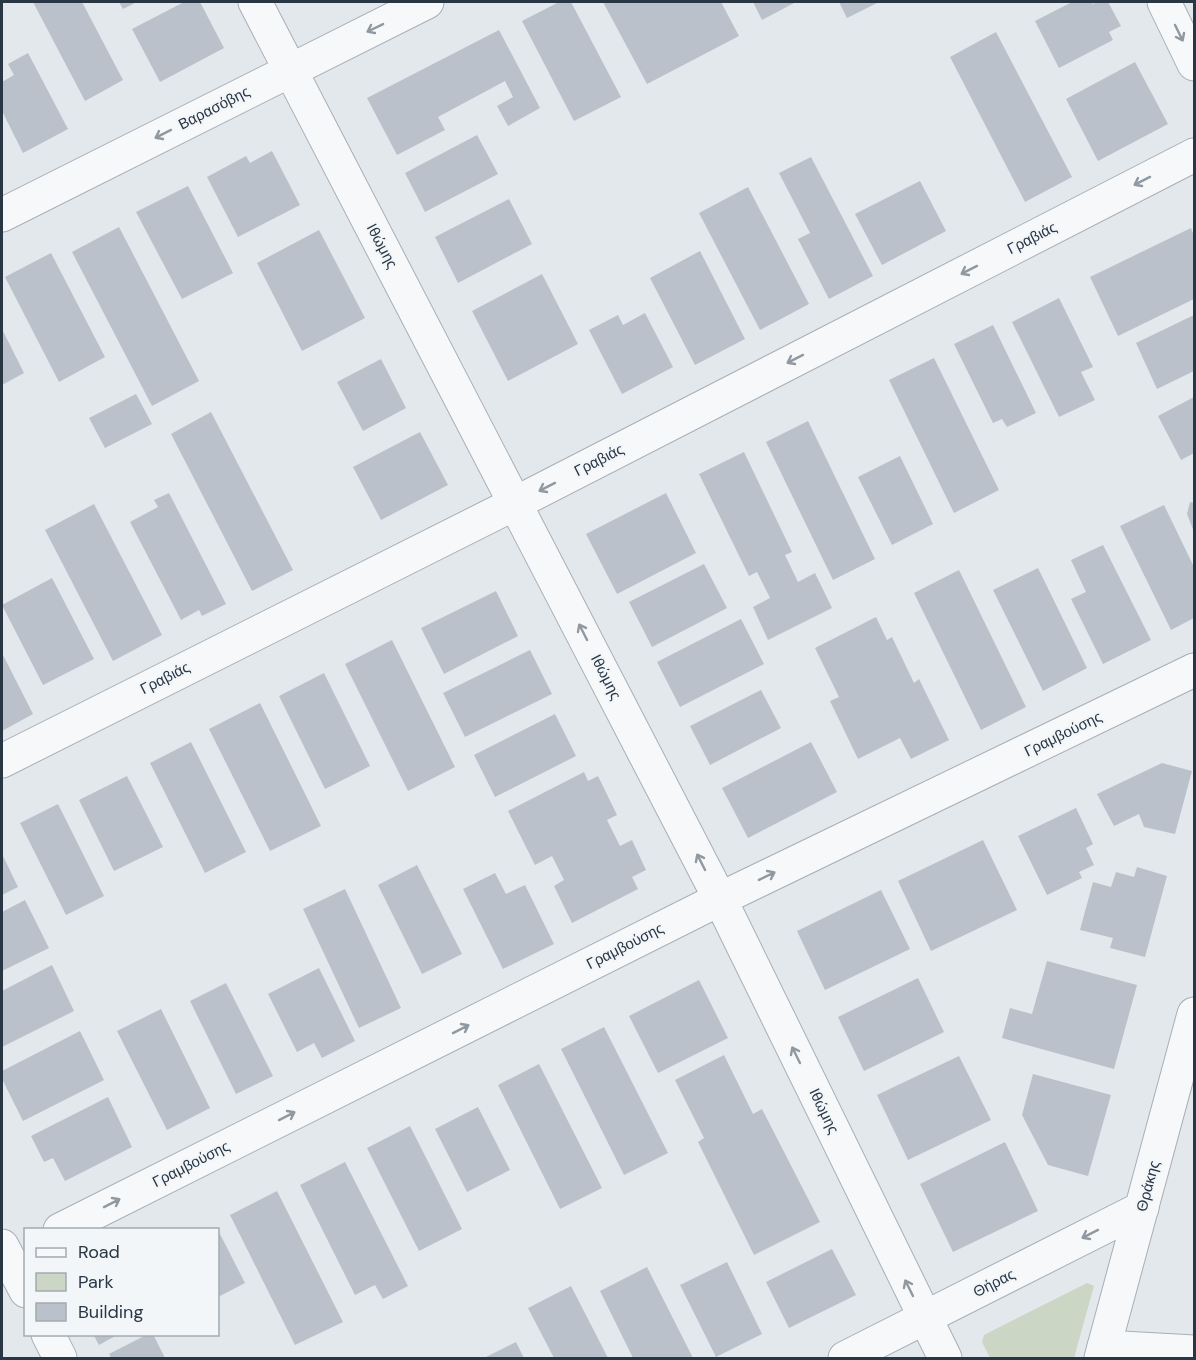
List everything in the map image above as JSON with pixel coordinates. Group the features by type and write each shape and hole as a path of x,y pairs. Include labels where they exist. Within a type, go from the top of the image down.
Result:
{"street":[{"name":"Ιθώμης","path":"255,2 720,899 945,1359"},
{"name":"Βαρασόβης","path":"2,215 427,2"},
{"path":"1164,2 1194,64"},
{"name":"Γραβιάς","path":"2,760 516,503 1194,155"},
{"name":"Γραμβούσης","path":"64,1228 720,899 1194,670"},
{"name":"Θράκης","path":"1102,1353 1194,1014"},
{"name":"Θήρας","path":"845,1359 1142,1208"},
{"path":"9,1252 24,1287"},
{"path":"48,1336 60,1359"},
{"path":"1102,1353 1194,1352"}],"green space":[{"path":"1087,1283 1094,1286 1074,1358 990,1358 982,1342 984,1335"}],"building":[{"path":"33,2 82,2 123,80 85,101"},
{"path":"119,2 137,2 123,9"},
{"path":"184,2 200,2 224,48 160,82 132,29"},
{"path":"559,2 571,2 621,97 574,121 522,21"},
{"path":"603,2 721,2 739,36 647,84"},
{"path":"753,2 796,2 762,20"},
{"path":"839,2 879,2 847,18"},
{"path":"1072,2 1092,2 1093,4 1108,2 1121,26 1109,32 1113,40 1059,68 1035,21"},
{"path":"499,30 540,108 508,126 497,106 513,97 505,81 438,117 445,130 397,155 367,98"},
{"path":"996,32 1072,177 1025,202 950,57"},
{"path":"28,53 68,129 23,153 2,111 2,82 14,75 8,64"},
{"path":"1135,62 1168,124 1098,161 1066,99"},
{"path":"477,135 498,174 425,212 405,173"},
{"path":"272,151 300,205 238,237 207,177 246,156 250,163"},
{"path":"811,157 873,276 829,299 798,239 810,233 779,173"},
{"path":"920,181 946,231 882,265 855,214"},
{"path":"188,186 233,273 182,299 136,212"},
{"path":"748,187 809,304 760,330 699,213"},
{"path":"509,199 532,244 458,283 435,237"},
{"path":"119,227 199,381 152,406 72,252"},
{"path":"1191,228 1194,236 1194,299 1118,336 1090,277"},
{"path":"319,230 365,318 302,351 257,263"},
{"path":"700,251 745,339 695,365 650,278"},
{"path":"51,253 105,357 59,382 5,277"},
{"path":"542,274 578,344 508,381 472,311"},
{"path":"1059,298 1093,367 1081,372 1095,400 1059,417 1012,322"},
{"path":"645,313 673,367 622,394 589,330 618,315 623,325"},
{"path":"1194,315 1194,371 1157,389 1136,343"},
{"path":"993,325 1036,413 1007,427 1002,419 993,423 954,344"},
{"path":"2,329 24,373 2,385"},
{"path":"934,358 999,490 954,513 889,380"},
{"path":"381,359 406,408 363,431 337,382"},
{"path":"136,394 152,424 105,448 89,418"},
{"path":"1194,397 1194,453 1181,460 1158,416"},
{"path":"211,412 293,570 252,591 171,434"},
{"path":"808,421 875,559 833,580 766,442"},
{"path":"420,432 448,485 381,520 353,467"},
{"path":"744,452 792,552 785,555 798,582 815,573 832,608 768,640 753,607 770,598 757,572 749,576 699,474"},
{"path":"900,456 933,524 892,545 858,477"},
{"path":"169,493 226,604 202,616 199,610 181,620 130,522 158,507 154,500"},
{"path":"666,493 696,553 617,594 586,534"},
{"path":"1190,502 1194,503 1194,532 1187,514"},
{"path":"94,504 162,635 113,661 45,530"},
{"path":"1164,505 1194,567 1194,618 1171,630 1120,526"},
{"path":"1103,545 1151,640 1103,664 1071,599 1086,592 1071,560"},
{"path":"704,564 727,608 652,647 629,602"},
{"path":"1038,568 1087,668 1043,691 993,590"},
{"path":"959,570 1026,707 981,730 914,593"},
{"path":"52,578 94,659 43,685 2,605"},
{"path":"496,591 518,636 444,674 421,628"},
{"path":"876,617 887,640 892,637 914,683 919,679 949,740 911,759 900,738 858,759 830,701 839,697 815,648"},
{"path":"741,619 764,664 680,707 657,662"},
{"path":"392,640 455,767 408,791 345,664"},
{"path":"530,650 552,694 465,737 443,693"},
{"path":"2,653 33,714 2,731"},
{"path":"324,673 370,766 325,789 279,696"},
{"path":"761,690 781,728 710,765 690,726"},
{"path":"260,703 321,826 270,851 209,729"},
{"path":"555,714 576,756 495,797 474,755"},
{"path":"191,742 246,852 205,873 150,763"},
{"path":"811,742 837,792 748,838 722,788"},
{"path":"1162,763 1192,771 1175,834 1144,827 1139,814 1114,826 1097,794"},
{"path":"584,772 588,781 598,776 617,815 607,820 620,846 632,840 646,870 632,877 638,889 572,923 554,886 564,880 552,856 535,865 508,811"},
{"path":"127,776 163,847 114,871 79,800"},
{"path":"58,804 104,896 66,915 20,823"},
{"path":"1076,808 1093,844 1086,848 1094,865 1079,872 1082,878 1047,895 1018,836"},
{"path":"983,840 1017,910 931,951 898,881"},
{"path":"2,854 18,887 2,895"},
{"path":"417,865 462,954 422,974 378,885"},
{"path":"1137,867 1167,876 1145,957 1110,948 1113,938 1080,930 1093,882 1111,887 1116,872 1134,877"},
{"path":"495,873 506,894 525,885 554,944 503,969 463,889"},
{"path":"345,889 401,1008 359,1028 303,909"},
{"path":"881,890 910,949 825,990 797,931"},
{"path":"25,900 49,948 2,971 2,912"},
{"path":"1047,961 1137,985 1114,1069 1002,1038 1010,1008 1032,1014"},
{"path":"52,965 74,1011 2,1047 2,991"},
{"path":"319,968 355,1041 322,1058 314,1043 297,1052 268,994"},
{"path":"918,978 944,1032 864,1071 838,1017"},
{"path":"699,980 728,1038 658,1073 629,1016"},
{"path":"226,983 273,1076 236,1094 190,1001"},
{"path":"161,1009 210,1108 167,1130 117,1031"},
{"path":"604,1027 668,1153 624,1175 561,1049"},
{"path":"80,1031 104,1080 23,1121 2,1079 2,1071"},
{"path":"724,1055 753,1114 762,1109 820,1222 754,1255 698,1142 704,1138 675,1080"},
{"path":"959,1056 991,1120 908,1160 877,1095"},
{"path":"539,1064 602,1188 560,1209 498,1085"},
{"path":"1033,1074 1111,1095 1088,1176 1048,1165 1022,1115"},
{"path":"108,1097 132,1147 65,1181 53,1158 44,1162 31,1136"},
{"path":"478,1107 510,1170 467,1192 435,1129"},
{"path":"410,1126 462,1229 419,1251 367,1148"},
{"path":"1005,1142 1038,1211 953,1252 920,1184"},
{"path":"345,1162 408,1286 383,1299 375,1285 355,1295 300,1185"},
{"path":"277,1191 343,1322 295,1345 230,1215"},
{"path":"219,1234 245,1283 219,1296"},
{"path":"832,1249 856,1295 789,1328 766,1282"},
{"path":"727,1262 762,1334 716,1357 680,1285"},
{"path":"647,1267 693,1358 633,1358 600,1291"},
{"path":"571,1286 608,1358 554,1358 528,1308"},
{"path":"94,1336 115,1336 99,1345"},
{"path":"144,1336 154,1336 165,1358 111,1358 109,1354"},
{"path":"516,1342 524,1358 484,1358"}]}
